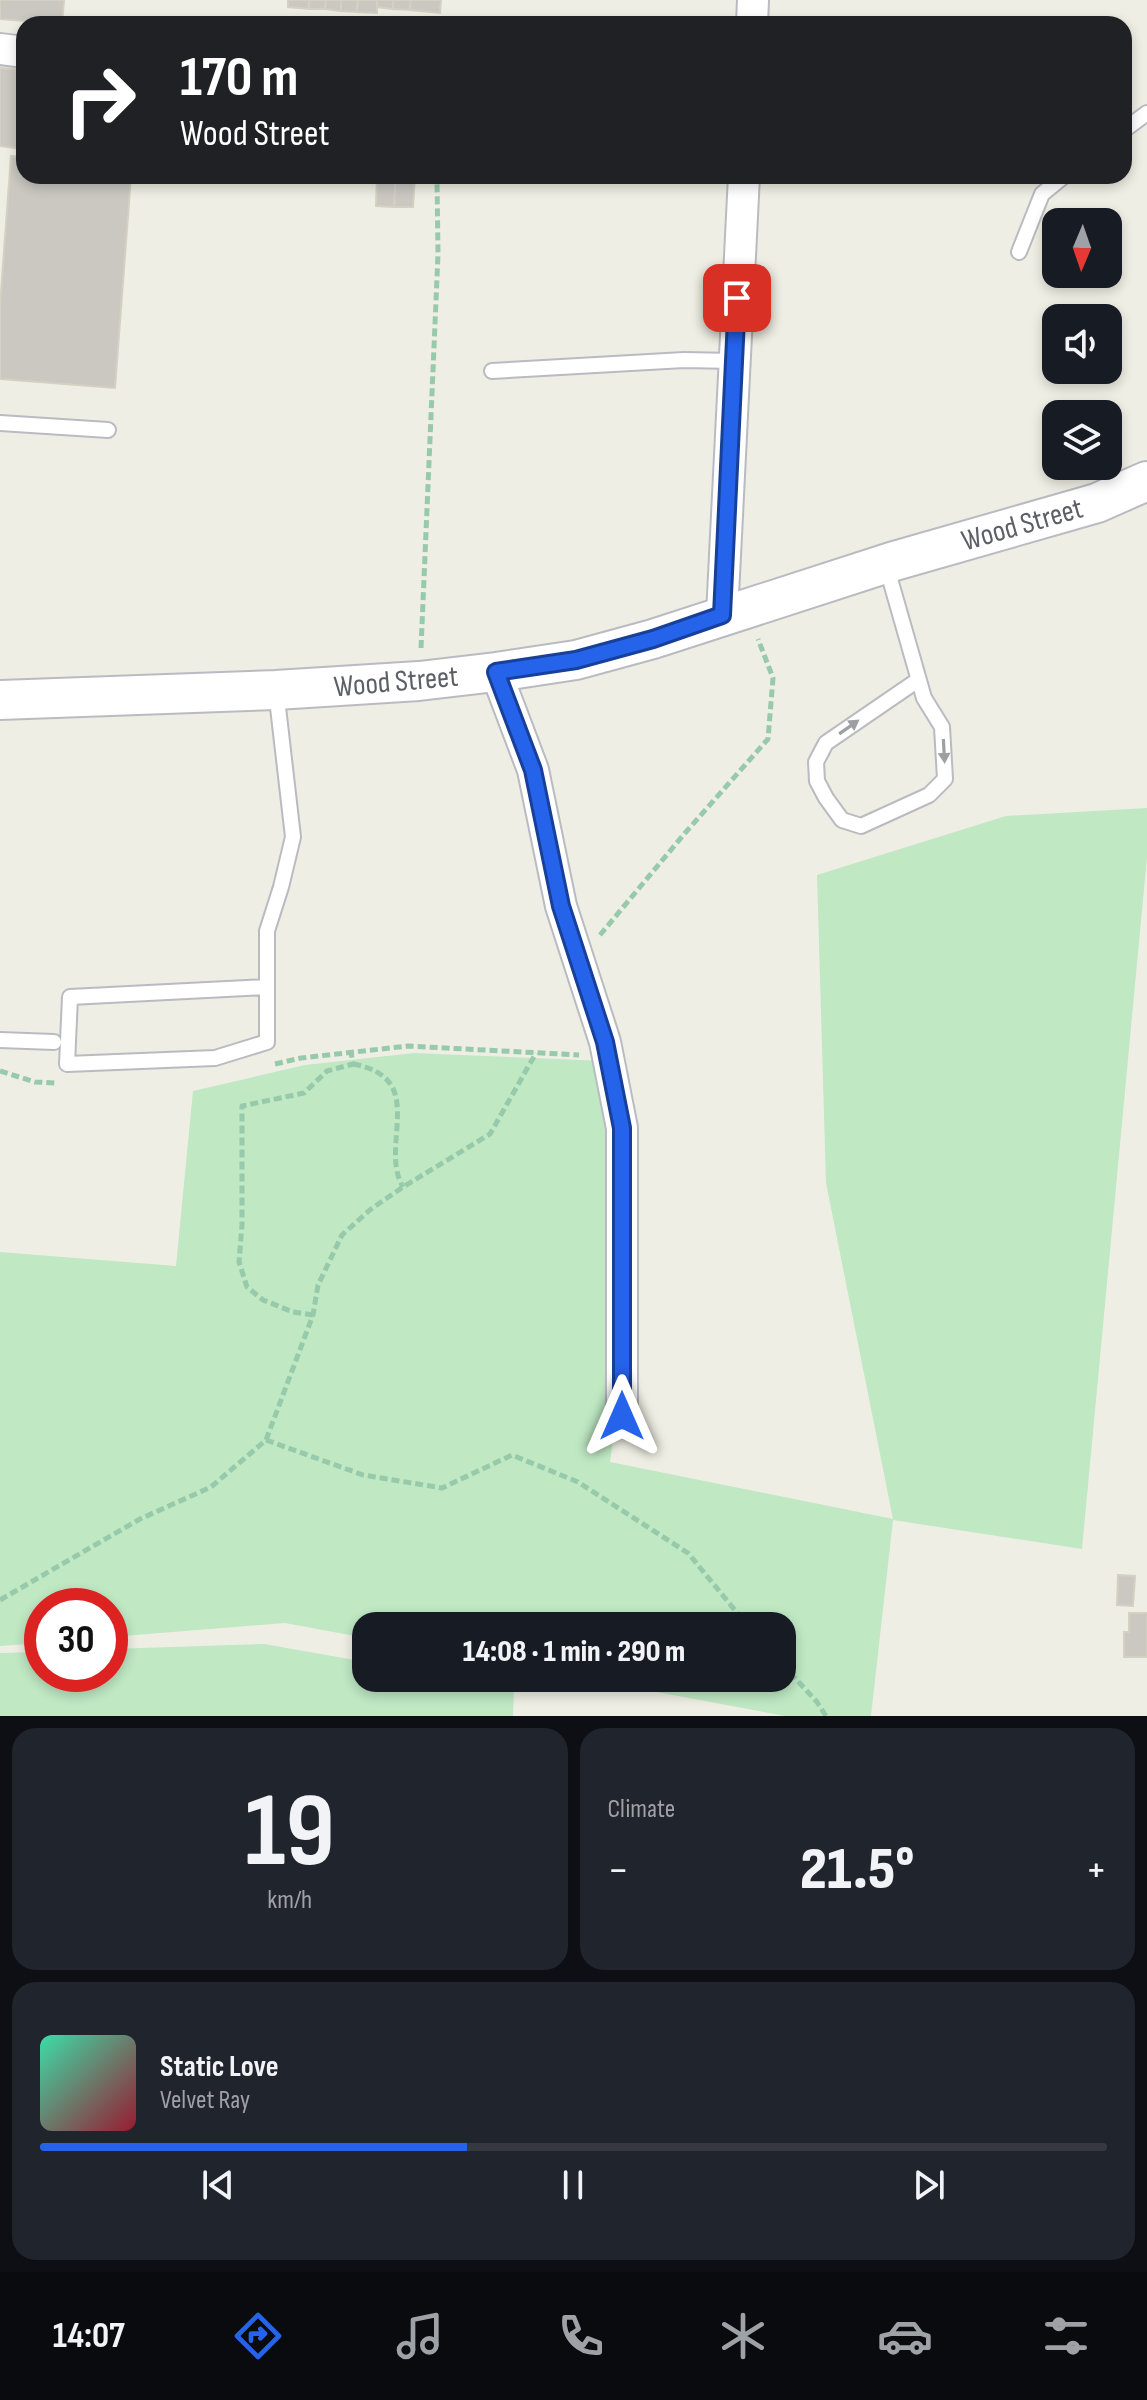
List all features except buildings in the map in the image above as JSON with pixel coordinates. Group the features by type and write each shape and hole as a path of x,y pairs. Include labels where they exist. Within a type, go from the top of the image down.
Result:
{"street":[{"path":"734,612 734,361 744,184"},
{"name":"Wood Street","path":"0,700 276,690 419,681 576,660 653,639 886,564 1097,503 1147,481"},
{"path":"496,672 533,770 561,906 608,1056 622,1128 622,1416"}],"lane":[{"path":"1019,252 1042,194 1054,184"},
{"path":"492,371 684,360 734,361"},
{"path":"0,423 108,430"},
{"path":"886,564 924,698 942,727 945,779 929,795 861,826 842,820 817,781 816,762 826,743 918,680"},
{"path":"267,987 70,997 67,1064 215,1058 267,1042 267,987 267,931 293,837 276,690"},
{"path":"0,1040 54,1042"}],"path":[{"path":"419,681 438,254 437,184"},
{"path":"579,961 768,739 773,678 734,612"},
{"path":"271,1065 301,1058 408,1046 608,1056"},
{"path":"351,1052 353,1064"},
{"path":"0,1600 140,1519 211,1487 266,1440 313,1315 318,1285 342,1235 371,1209 403,1187 490,1134 536,1053"},
{"path":"313,1315 293,1312 263,1300 247,1287 239,1262 242,1106 304,1093 327,1071 353,1064 370,1067 390,1082 397,1102 396,1150 399,1180 403,1187"},
{"path":"0,1071 35,1082 67,1083"},
{"path":"266,1440 363,1475 442,1488 512,1455 578,1482 688,1553 736,1612"},
{"path":"796,1679 826,1716"}],"green space":[{"path":"1147,808 1147,857 1082,1549 893,1520 871,1716 785,1716 656,1692 796,1692 796,1612 352,1612 352,1635 285,1623 128,1636 128,1588 24,1588 24,1644 0,1646 0,1252 176,1266 193,1091 305,1065 414,1053 605,1061 616,1128 616,1417 610,1462 893,1519 826,1183 817,875 1006,816"},
{"path":"264,1644 352,1660 352,1692 514,1692 513,1716 0,1716 0,1653 24,1652 24,1692 128,1692 128,1648"}],"route":[{"path":"622,1416 622,1128 605,1042 561,906 533,770 496,672 576,660 653,639 722,615 737,298"}]}
